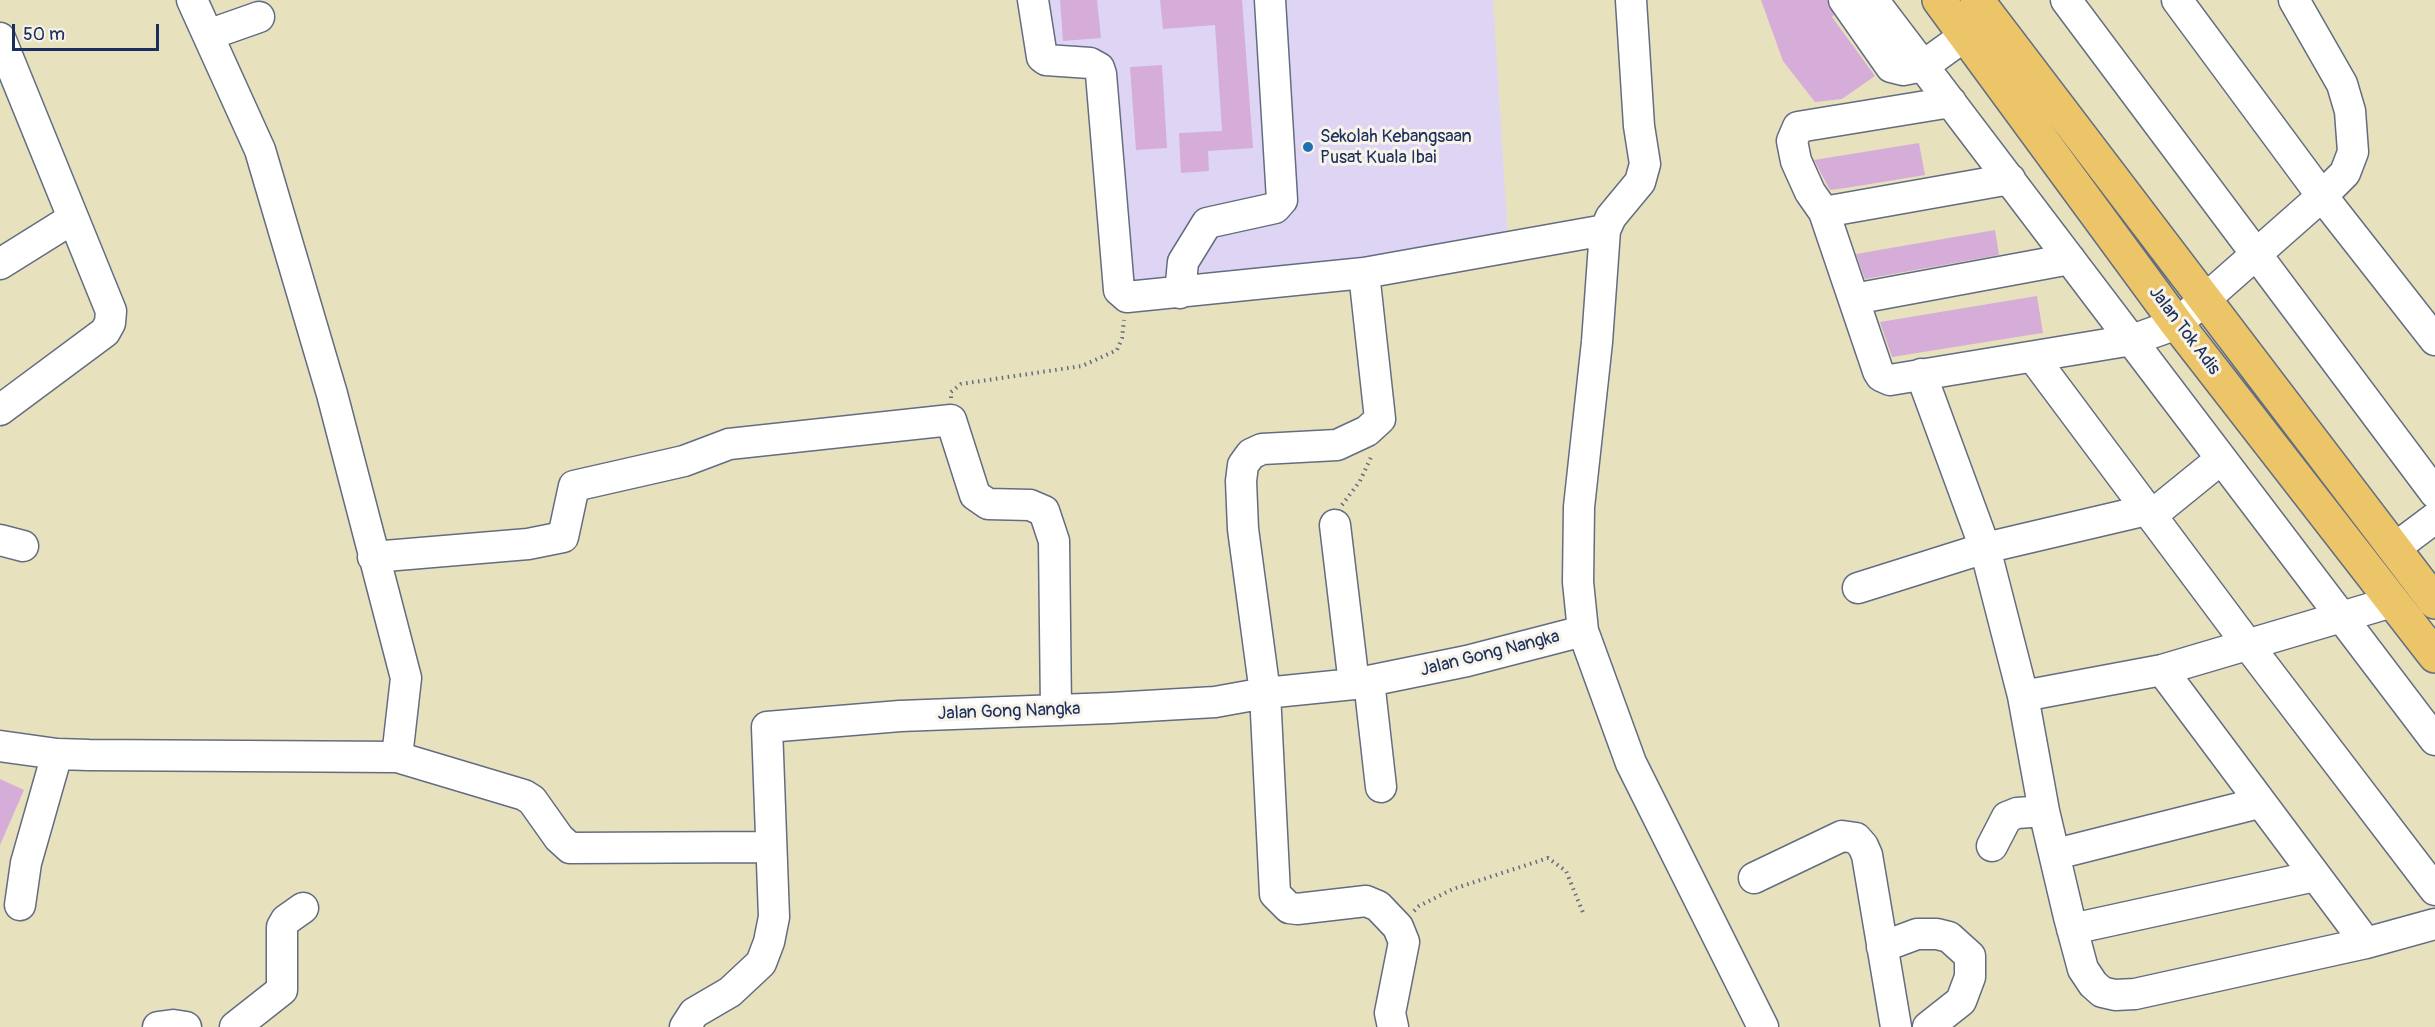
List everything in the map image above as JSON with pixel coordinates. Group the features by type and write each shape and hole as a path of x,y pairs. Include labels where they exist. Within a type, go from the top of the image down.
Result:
{"main road":[{"name":"Jalan Tok Adis","path":"1939,0 2177,324 2435,656"},
{"name":"Jalan Tok Adis","path":"1977,0 2435,602"}],"street":[{"path":"192,0 260,150 332,394 405,678 398,757"},
{"path":"1033,0 1042,57 1046,60 1090,63 1099,68 1101,74 1119,290 1126,297 1364,273 1605,230"},
{"path":"1180,293 1183,262 1207,223 1275,208 1282,200 1270,0"},
{"path":"1631,0 1639,126 1645,164 1640,182 1611,218 1605,230 1597,342 1579,507 1578,582 1583,631 1631,763 1764,1027"},
{"path":"1844,0 1891,67 1903,70 1923,66 1966,35"},
{"path":"1873,0 2435,740"},
{"path":"2066,0 2435,493"},
{"path":"2177,0 2322,196 2435,340"},
{"path":"1951,102 1798,127 1792,141 1796,160 1810,192 1824,212 1878,371 1881,376 1890,380 2132,340 2177,324 2322,196 2345,173 2353,152 2350,111 2342,84 2294,0"},
{"path":"208,34 259,17"},
{"path":"0,38 111,311 110,323 105,332 0,410"},
{"path":"1824,212 2010,179"},
{"path":"0,264 72,219"},
{"path":"1854,299 2070,259"},
{"path":"1364,273 1380,419 1367,431 1337,445 1262,449 1251,454 1242,465 1241,481 1243,529 1265,693 1275,894 1289,908 1297,909 1366,901 1378,906 1398,927 1404,942 1390,1013 1393,1027"},
{"path":"2033,357 2435,890"},
{"path":"1921,374 1985,548 2023,696 2044,811 2072,929 2087,976 2102,992 2135,994 2366,944 2435,924"},
{"path":"373,557 528,544 563,537 574,486 684,461 729,444 951,420 975,495 988,504 1030,505 1044,511 1054,541 1056,710"},
{"path":"1858,588 1985,548 2150,512 2221,459"},
{"path":"2394,548 2435,518"},
{"path":"1335,525 1381,787"},
{"path":"2023,696 2162,670 2392,602"},
{"name":"Jalan Gong Nangka","path":"685,1027 694,1013 730,992 761,963 770,942 774,917 766,727 900,716 1215,702 1265,693 1362,683 1467,661 1583,631"},
{"path":"2162,670 2366,944"},
{"path":"0,746 57,754 398,757 524,795 532,800 558,838 570,848 770,847"},
{"path":"20,905 26,863 57,754"},
{"path":"2056,854 2259,803"},
{"path":"1992,846 2007,818 2017,813 2044,811"},
{"path":"1754,879 1842,836 1856,838 1867,855 1896,1027"},
{"path":"2072,929 2315,876"},
{"path":"235,1027 282,990 282,927 286,920 303,908"},
{"path":"1882,947 1917,934 1937,934 1949,937 1970,956 1970,978 1961,1001 1928,1027"},
{"path":"158,1027 173,1025 186,1027"}],"path":[{"path":"951,420 951,392 961,384 1082,366 1117,350 1122,338 1126,297"},
{"path":"1335,525 1337,513 1360,481 1374,452 1380,419"},
{"path":"1398,927 1419,906 1453,889 1548,858 1566,871 1584,915"}],"shaded area":[{"name":"Sekolah Kebangsaan Pusat Kuala Ibai","path":"1044,0 1493,0 1508,238 1126,293 1106,57 1050,56"}],"building":[{"path":"1060,0 1097,0 1101,38 1063,41"},
{"path":"1160,0 1242,0 1253,148 1208,151 1209,171 1181,173 1179,133 1222,131 1215,25 1163,29"},
{"path":"1761,0 1827,0 1834,15 1832,17 1875,76 1842,99 1815,102 1783,61"},
{"path":"1162,65 1167,148 1136,150 1130,67"},
{"path":"1919,143 1925,175 1852,187 1830,190 1814,160"},
{"path":"1995,230 1999,255 1865,279 1856,254"},
{"path":"2037,296 2043,333 1892,357 1880,322"},
{"path":"0,779 24,790 0,845"}],"place":[{"name":"Sekolah Kebangsaan Pusat Kuala Ibai","path":"1308,147"}]}
